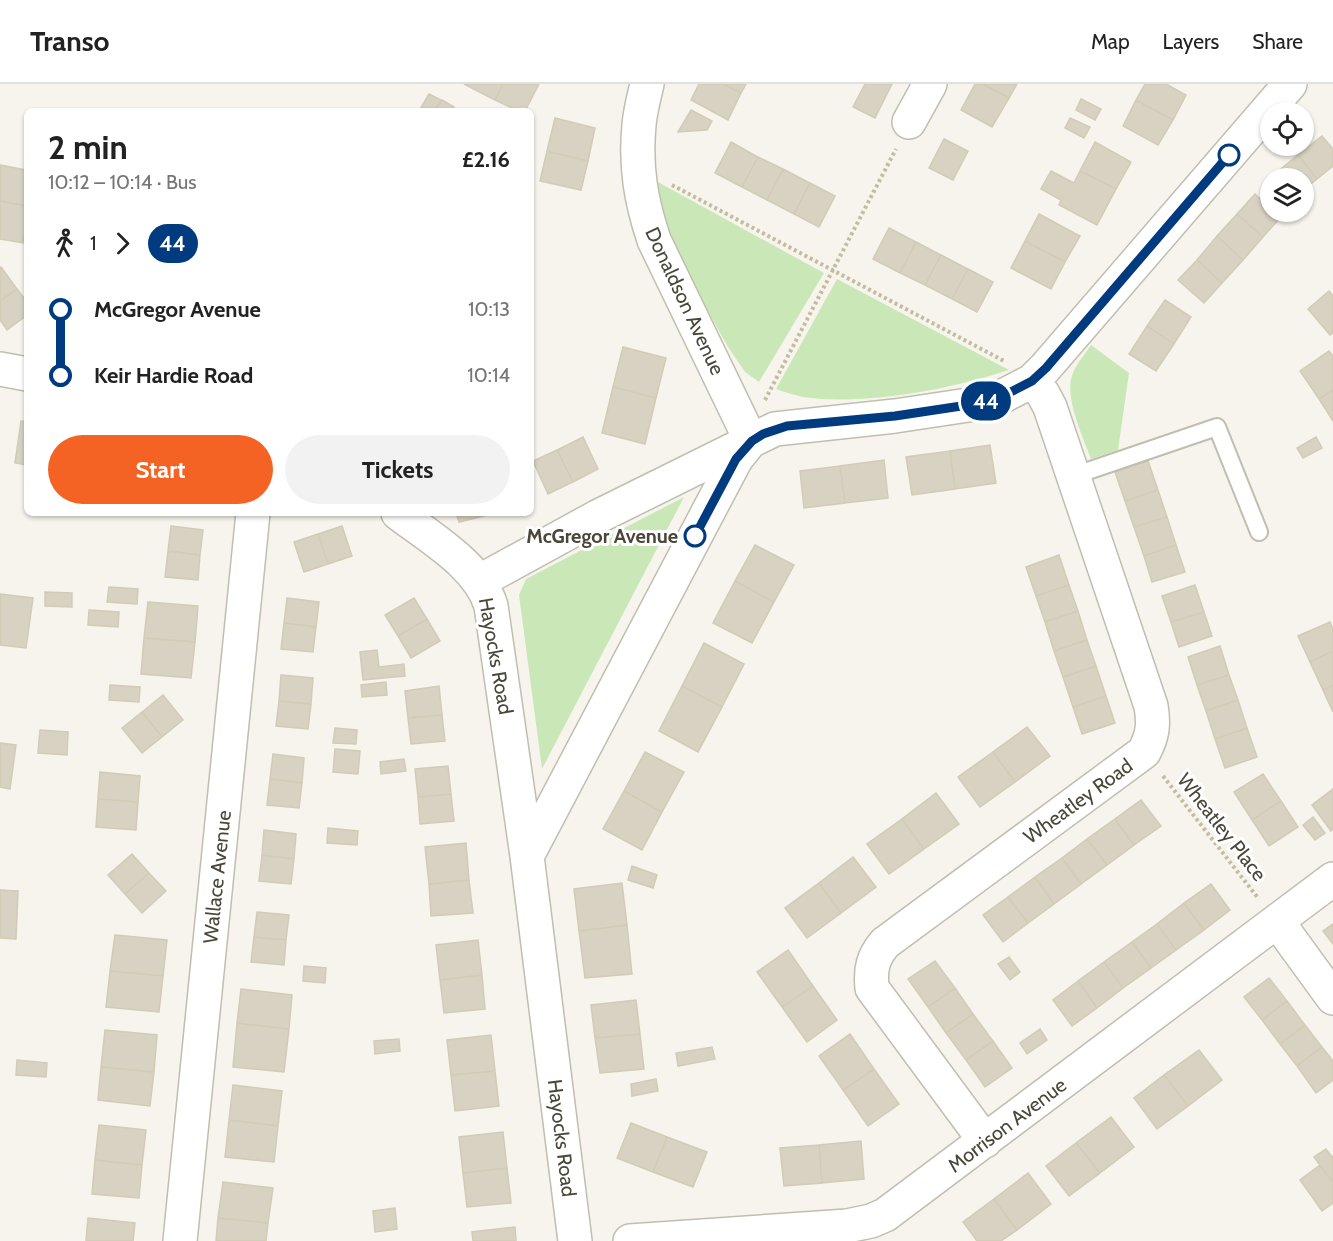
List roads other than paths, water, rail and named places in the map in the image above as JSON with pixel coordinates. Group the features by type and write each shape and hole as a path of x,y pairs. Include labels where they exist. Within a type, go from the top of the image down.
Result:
{"street":[{"name":"Donaldson Avenue","path":"647,84 639,124 638,167 643,206 654,240 752,441"},
{"path":"909,122 930,84"},
{"name":"Hayocks Road","path":"575,1241 527,856 491,606 480,581 597,517 775,429 895,416 968,405 1001,397 1032,381 1046,368 1290,84"},
{"path":"0,369 24,373"},
{"name":"Wheatley Road","path":"985,1141 872,988 873,961 885,943 1144,752 1154,729 1151,706 1050,406 1032,381"},
{"name":"Hayocks Road","path":"527,856 736,459 752,441"},
{"name":"Wallace Avenue","path":"180,1241 254,516"},
{"path":"402,516 458,560 480,581"},
{"name":"Morrison Avenue","path":"630,1241 847,1226 871,1221 898,1207 1333,879"},
{"path":"1277,921 1333,998"}],"lane":[{"path":"1073,476 1217,427 1259,532"}],"place":[{"name":"McGregor Avenue","path":"695,536"}]}
